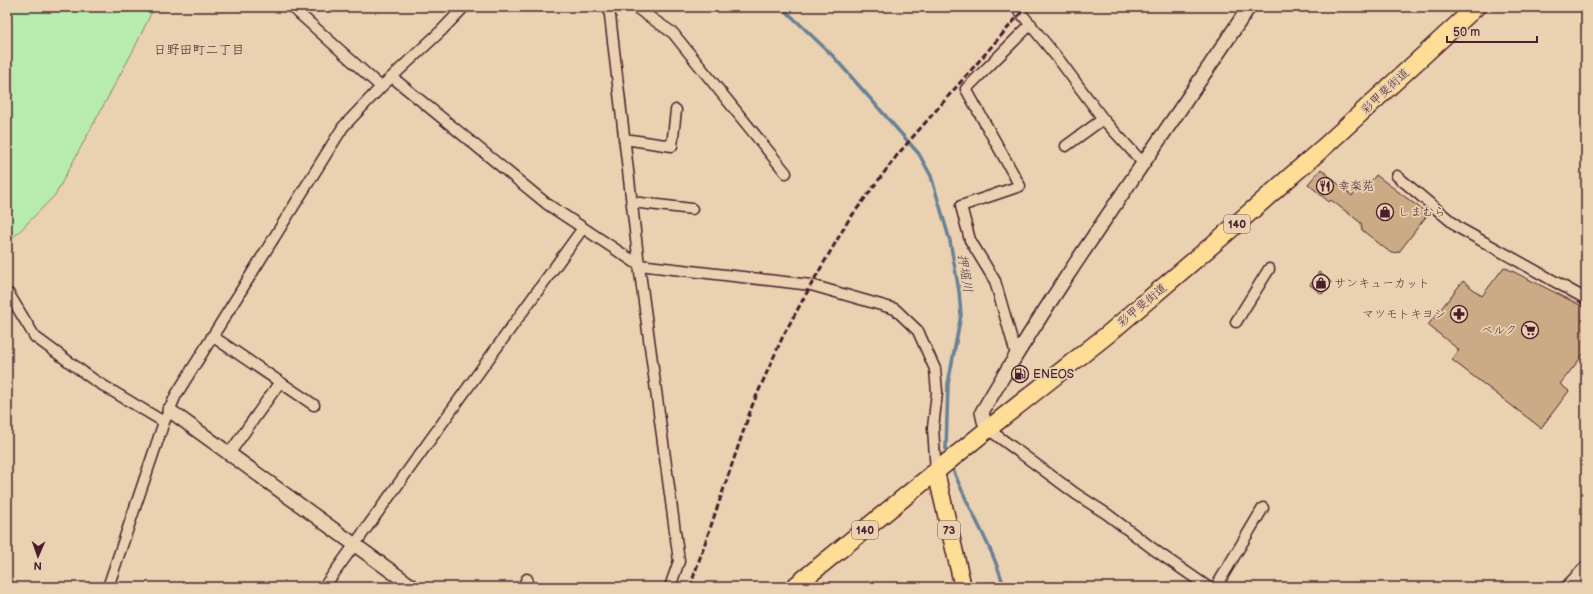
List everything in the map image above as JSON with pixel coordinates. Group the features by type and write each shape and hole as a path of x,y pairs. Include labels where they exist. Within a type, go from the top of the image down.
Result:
{"highway":[{"name":"彩甲斐街道","path":"794,587 988,429 1107,335 1324,147 1476,7"}],"main road":[{"name":"73","path":"941,468 963,587"}],"street":[{"path":"292,7 381,86"},
{"path":"108,587 166,416 176,395 212,336 343,127 381,86 441,31 464,7"},
{"path":"609,7 639,264 679,561 670,587"},
{"path":"635,7 673,33 786,173"},
{"path":"1016,7 1060,61 1103,119 1143,163"},
{"path":"1208,587 1156,551 1107,514 1076,494 988,429 982,412 1016,354 1249,7"},
{"path":"1016,354 995,281 970,240 961,206 1020,186 966,89 1030,24"},
{"path":"392,77 547,204 639,264 811,285 895,309 918,331 935,368 937,392 934,428 941,468"},
{"path":"624,139 672,146 676,110"},
{"path":"1066,146 1103,119"},
{"path":"1397,176 1459,228 1586,299"},
{"path":"632,202 692,209"},
{"path":"324,587 583,228"},
{"path":"1236,322 1269,269"},
{"path":"9,294 35,337 94,380 166,416 229,454 413,587"},
{"path":"212,336 314,405"},
{"path":"229,454 280,382"},
{"path":"1216,587 1263,508"},
{"path":"1574,585 1586,568"}],"green space":[{"path":"7,7 154,7 135,47 55,195 7,244"}],"building":[{"name":"しまむら","path":"1321,169 1352,196 1364,181 1369,184 1376,175 1428,214 1399,252 1391,253 1362,230 1361,223 1331,200 1329,202 1308,184"},
{"name":"ベルク","path":"1504,267 1586,309 1586,351 1560,384 1569,391 1541,428 1452,360 1459,350 1428,325 1463,281 1482,296"},
{"name":"サンキューカット","path":"1319,272 1331,282 1322,294 1310,285"}],"waterway":[{"name":"押堀川","path":"784,7 786,11 832,55 919,154 931,176 950,241 959,291 961,315 948,384 946,449 948,454"},
{"name":"押堀川","path":"951,464 993,556 1004,587"}],"railway":[{"path":"690,587 752,406 783,336 848,221 898,154 1026,7"}],"place":[{"name":"幸楽苑","path":"1325,186"},
{"name":"しまむら","path":"1385,212"},
{"name":"サンキューカット","path":"1321,283"},
{"name":"マツモトキヨシ","path":"1459,314"},
{"name":"ベルク","path":"1530,330"},
{"name":"ENEOS","path":"1020,374"}],"district":[{"name":"日野田町二丁目","path":"199,49"}]}
